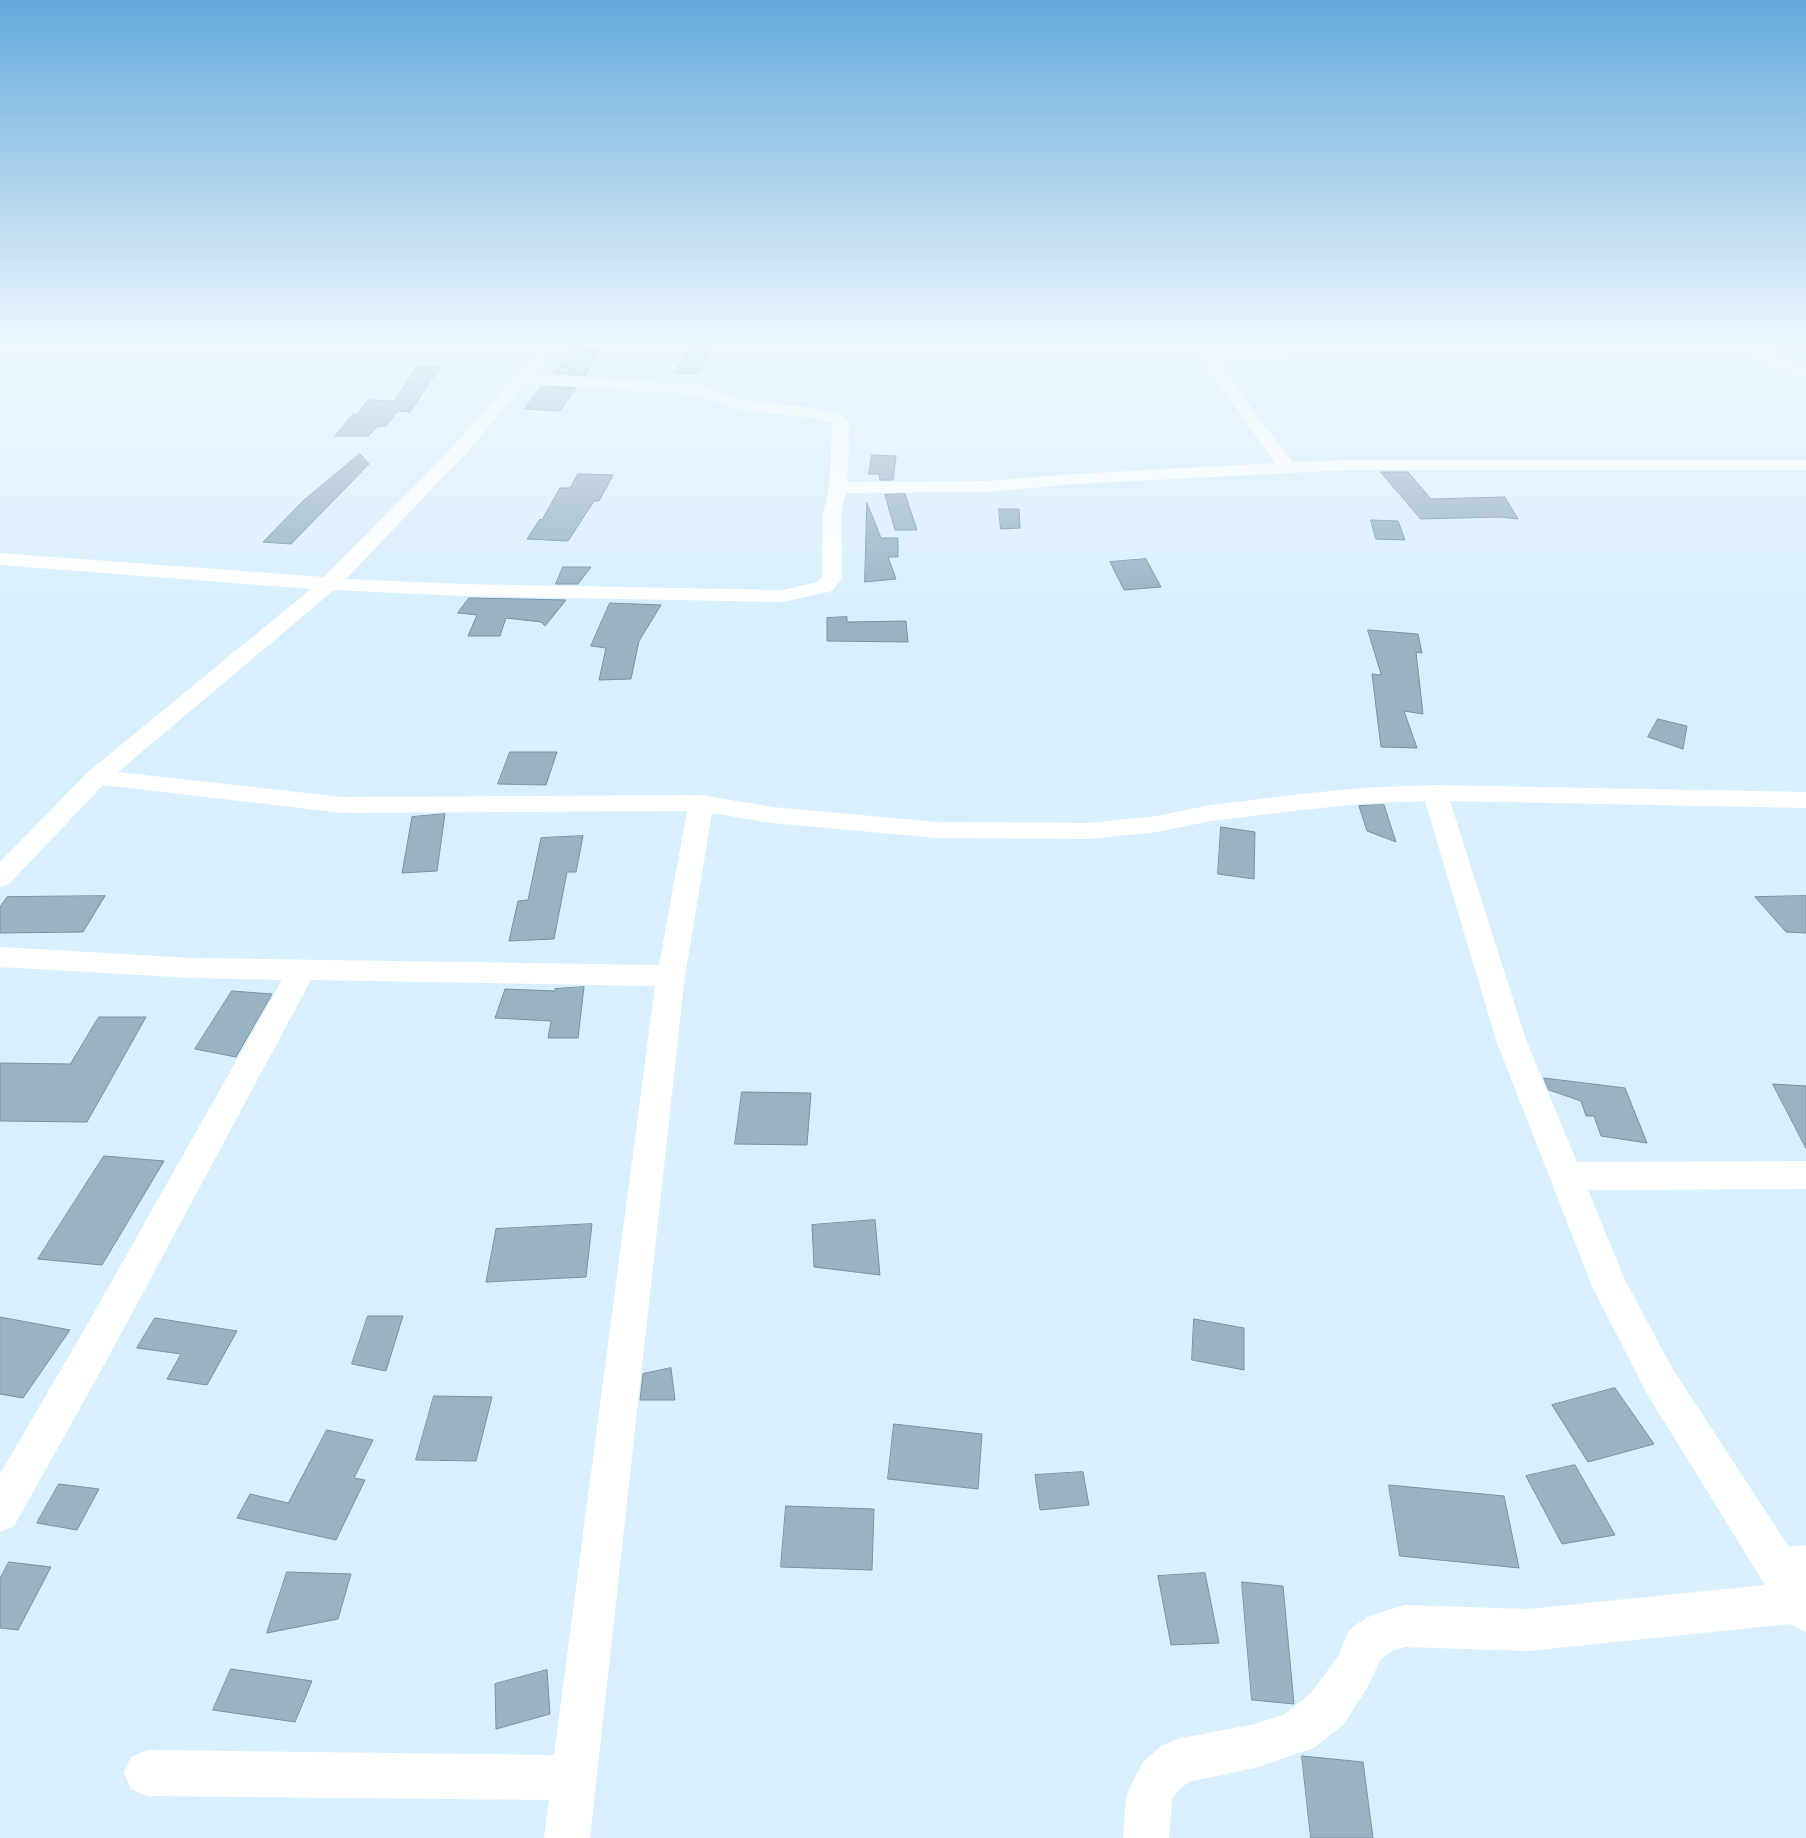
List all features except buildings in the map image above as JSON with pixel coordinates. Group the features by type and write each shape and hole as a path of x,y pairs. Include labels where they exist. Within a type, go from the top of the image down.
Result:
{"street":[{"path":"0,878 97,777 329,584 474,433"},
{"path":"0,559 329,584 463,590 783,596 825,587 832,578 832,514 838,487 841,433"},
{"path":"1261,433 1289,469"},
{"path":"838,487 926,488 1011,485 1144,475 1350,465 1806,465"},
{"path":"97,777 343,805 701,803 772,815 928,829 1090,830 1157,824 1211,812 1284,804 1359,796 1435,793 1806,800"},
{"path":"1146,1838 1149,1797 1159,1778 1177,1762 1216,1752 1255,1746 1298,1732 1327,1709 1354,1670 1364,1645 1381,1633 1406,1626 1528,1630 1798,1587 1659,1380 1610,1286 1511,1040 1435,793"},
{"path":"567,1838 671,976 701,803"},
{"path":"0,957 192,968 671,976"},
{"path":"0,1512 96,1344 302,970"},
{"path":"1565,1176 1806,1175"},
{"path":"147,1773 573,1778"}]}
